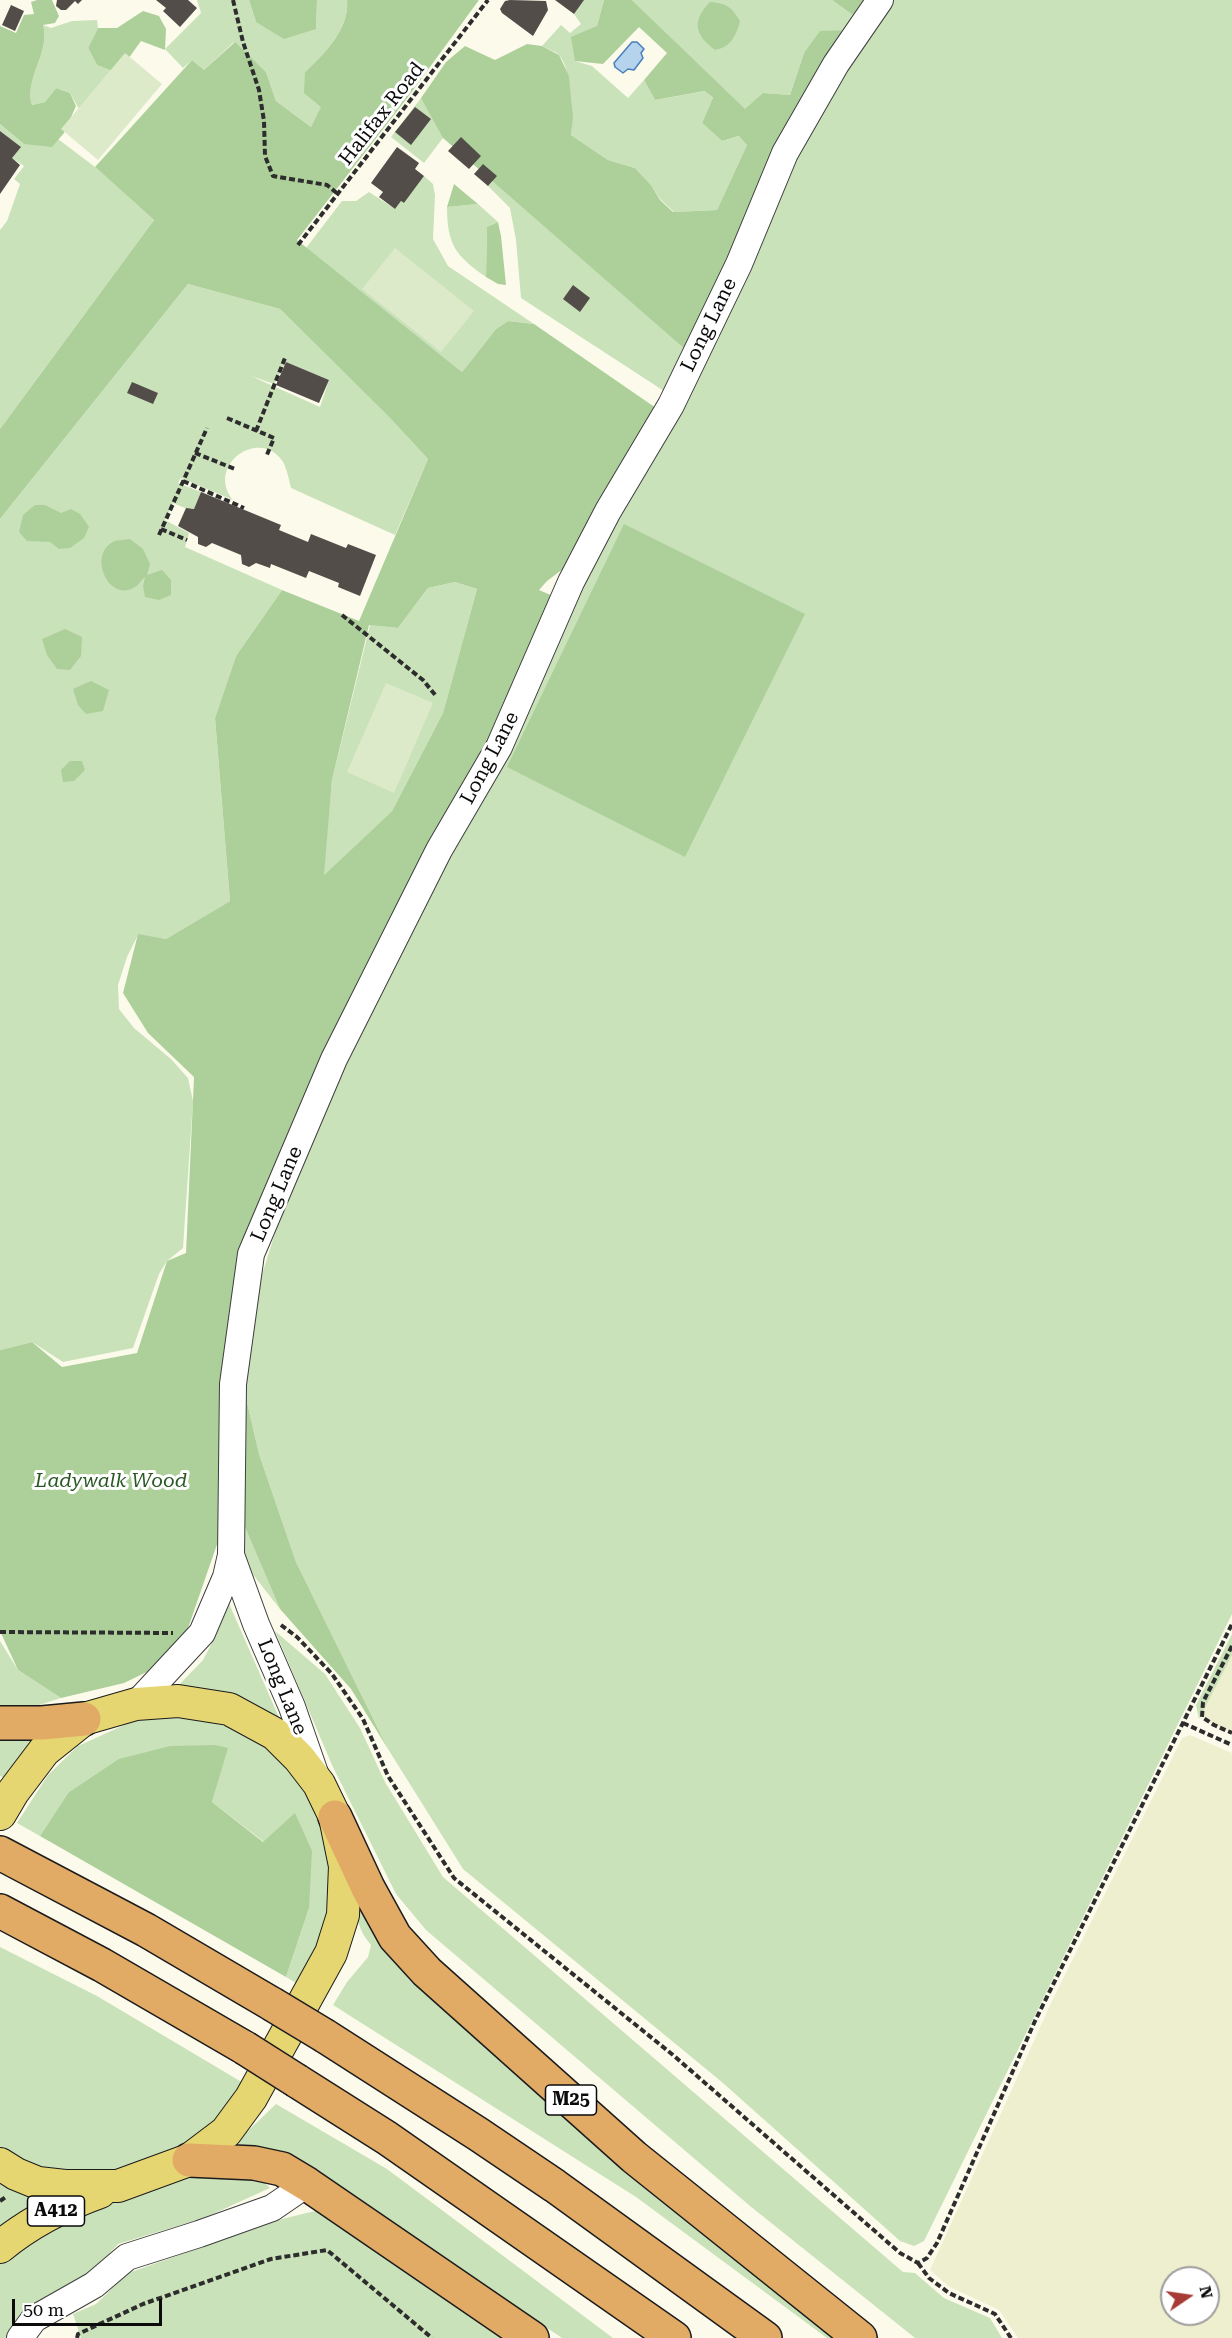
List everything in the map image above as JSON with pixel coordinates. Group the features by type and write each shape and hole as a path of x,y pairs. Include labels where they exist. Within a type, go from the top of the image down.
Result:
{"highway":[{"path":"0,1723 42,1723 84,1719"},
{"name":"M25","path":"335,1817 368,1888 395,1937 427,1972 634,2157 860,2338"},
{"path":"3,1854 146,1930 325,2036 536,2173 765,2338"},
{"path":"0,1911 102,1965 245,2048 387,2138 674,2338"},
{"path":"189,2160 254,2163 282,2169 532,2338"}],"main road":[{"path":"0,1814 13,1792 44,1751 84,1719 136,1704 178,1701 229,1709 275,1734 299,1758 319,1784 335,1817 345,1866 343,1915 331,1953 251,2098 226,2132 189,2160 118,2186 65,2187 38,2183 0,2164"},
{"name":"A412","path":"0,2247 21,2229 76,2201 118,2186"}],"street":[{"name":"Long Lane","path":"136,1704 202,1633 226,1577 231,1555 233,1384 251,1254 334,1059 439,850 499,747 571,582 608,511 671,405 739,264 785,153 836,64 880,0"},
{"name":"Long Lane","path":"231,1555 256,1624 292,1707 319,1784"},
{"path":"20,2338 34,2319 94,2285 127,2257 272,2208 306,2184"}],"path":[{"path":"233,0 243,42 259,90 264,121 265,156 273,176 327,185 338,194"},
{"name":"Halifax Road","path":"298,245 488,0"},
{"path":"256,431 285,358"},
{"path":"227,418 274,438 266,457"},
{"path":"159,535 207,428"},
{"path":"195,453 235,469"},
{"path":"183,482 244,509 247,501"},
{"path":"161,529 187,540"},
{"path":"342,615 423,680 436,696"},
{"path":"256,1624 272,1618 297,1637 332,1674 363,1719 388,1776 454,1878 673,2055 900,2253 918,2263 929,2278 949,2293 995,2314 1011,2338"},
{"path":"918,2263 927,2258 937,2243 1035,2021 1232,1624"},
{"path":"0,1632 202,1633"},
{"path":"1232,1646 1203,1702 1202,1717 1232,1733"},
{"path":"1183,1723 1232,1744"},
{"path":"78,2336 143,2304 272,2259 327,2250 432,2338"}],"green space":[{"path":"52,0 59,16 55,23 43,25 44,45 31,85 32,105 45,102 56,88 70,93 76,106 64,133 52,147 24,144 0,124 0,26 16,33 24,15 34,14 31,2"},
{"path":"197,0 249,0 256,22 316,29 317,0 347,0 347,11 340,31 305,72 322,107 311,127 276,101 266,72 234,42 204,70 192,60 183,68 165,49 201,13"},
{"path":"249,0 317,0 316,29 284,39 256,22"},
{"name":"Ladywalk Wood","path":"347,0 479,0 408,97 297,240 462,372 496,329 508,321 534,324 656,408 597,503 563,569 539,590 553,596 551,615 245,1251 222,1530 187,1631 153,1669 124,1683 61,1698 18,1670 0,1631 0,1350 32,1342 62,1367 137,1353 167,1261 186,1253 194,1077 148,1033 123,993 138,934 166,939 230,901 215,718 236,656 282,590 359,621 428,459 280,309 188,284 0,519 0,429 154,220 95,167 192,60 204,70 235,42 266,72 276,101 311,127 321,107 304,93 305,72 334,40 347,11","holes":["455,582 477,589 443,713 392,811 324,875 332,780 369,625 398,628 428,588"]},
{"path":"583,0 604,0 597,26 575,61 592,66 628,98 644,80 655,100 706,91 713,99 702,123 722,141 740,136 747,145 717,210 674,212 660,199 635,168 608,160 571,135 572,105 567,71 559,55 542,46 561,25 570,33 581,24 574,14"},
{"path":"604,0 632,0 745,109 763,93 790,95 804,53 820,31 853,30 688,352 443,138 421,98 446,62 465,46 495,60 527,44 542,46 559,55 569,76 573,117 571,135 608,160 635,168 651,185 660,200 673,212 717,210 747,145 739,136 722,141 702,123 713,98 705,91 655,100 644,80 667,53 639,27 603,64 575,61 571,37 597,26"},
{"path":"632,0 832,0 861,21 804,53 790,95 763,93 745,110"},
{"path":"832,0 875,0 861,21"},
{"path":"889,0 1232,0 1232,1614 924,2241 914,2246 900,2241 723,2083 463,1869 388,1749 296,1562 259,1454 243,1385 254,1300 280,1217 341,1070 608,521 791,156"},
{"path":"710,2 728,7 740,21 732,40 721,49 715,50 699,33 700,15"},
{"path":"143,11 159,16 166,29 165,50 141,41 118,73 97,65 88,48 98,28 117,28"},
{"path":"97,20 98,28 88,48 97,65 111,70 79,109 70,93 56,88 45,102 32,105 31,85 44,45 43,25 51,28 72,21"},
{"path":"125,53 162,84 98,160 61,129"},
{"path":"421,98 452,126 424,163 391,137"},
{"path":"0,124 24,144 58,139 95,167 154,220 0,429 0,230 7,221 20,184 14,179 24,166 12,158 20,147 0,131"},
{"path":"424,176 433,184 435,195 433,239 448,266 534,324 508,321 496,329 462,372 306,248 342,201 356,201 369,192 395,209 401,201 404,203"},
{"path":"493,181 688,352 667,393 521,298 516,240 510,208 488,186"},
{"path":"454,184 478,204 447,207"},
{"path":"478,204 498,222 487,227 486,277 460,256 451,240 447,220 447,207"},
{"path":"498,222 506,285 498,284 486,277 487,227"},
{"path":"395,248 474,311 441,352 362,289"},
{"path":"188,284 280,309 428,459 395,535 291,488 283,462 273,452 262,448 250,449 239,454 230,463 226,474 226,487 233,500 181,478 178,483 201,492 194,509 190,510 173,503 165,520 189,533 185,547 282,590 236,656 215,718 230,901 166,939 138,935 127,957 118,985 119,1009 134,1028 171,1059 188,1078 193,1101 183,1248 167,1261 159,1274 133,1348 63,1362 32,1342 0,1350 0,519","holes":["286,362 329,380 320,407 251,376 274,384"]},
{"path":"35,505 45,505 61,513 71,509 80,514 89,527 84,538 70,548 59,549 50,542 27,541 19,532 23,515"},
{"path":"624,524 805,614 685,857 507,767"},
{"path":"130,539 143,549 150,564 147,575 162,570 171,580 171,595 159,600 145,597 143,586 145,577 136,586 125,590 117,589 104,575 102,556 106,547 115,541"},
{"path":"455,582 477,589 443,713 392,811 323,876 332,780 370,625 398,628 428,588"},
{"path":"65,629 82,637 81,656 70,670 57,669 47,655 42,639"},
{"path":"91,681 109,690 103,711 86,714 78,705 73,689"},
{"path":"386,683 433,703 394,793 347,772"},
{"path":"70,761 82,761 85,770 74,781 63,782 61,770"},
{"path":"243,1385 259,1454 296,1562 388,1749 351,1689 280,1609 238,1511"},
{"path":"238,1511 280,1609 247,1567"},
{"path":"227,1599 281,1722 177,1687 203,1660 217,1633"},
{"path":"275,1631 325,1674 360,1728 385,1782 443,1877 903,2272 915,2273 944,2298 990,2318 1002,2338 915,2338 750,2206 426,1930 396,1894 332,1765"},
{"path":"1232,1634 1232,1655 1199,1719 1196,1705"},
{"path":"0,1641 18,1670 61,1698 39,1705 0,1705"},
{"path":"1232,1647 1232,1733 1202,1717 1203,1702"},
{"path":"174,1715 232,1727 274,1750 302,1783 320,1819 333,1858 331,1907 317,1954 301,1986 286,1977 309,1908 264,1842 212,1802 227,1749 68,1793 40,1836 17,1823 48,1775 78,1746 131,1722"},
{"path":"1190,1735 1232,1753 1232,2338 1018,2338 999,2310 948,2286 930,2270 1051,2003 1182,1738"},
{"path":"0,1738 40,1741 7,1779 0,1776"},
{"path":"215,1745 228,1748 212,1802 263,1842 295,1813 312,1851 309,1908 286,1977 40,1836 68,1793 119,1759 170,1746"},
{"path":"360,1898 844,2338 827,2338 636,2197 333,2005 347,1982 368,1957 371,1945 360,1928 358,1912"},
{"path":"0,1947 97,1996 245,2084 211,2134 104,2180 47,2172 0,2147"},
{"path":"276,2104 387,2169 613,2338 562,2338 414,2239 229,2149"},
{"path":"197,2172 254,2172 270,2188 204,2218 118,2244 89,2276 45,2298 35,2338 0,2338 0,2264 10,2251 75,2211"},
{"path":"0,2182 54,2203 0,2237"},
{"path":"319,2210 508,2338 81,2338 73,2314 96,2304 128,2273 282,2219"}],"water":[{"path":"632,42 637,42 644,49 641,53 643,58 634,70 628,69 623,73 615,67 614,63"}],"building":[{"path":"57,0 82,0 78,4 75,1 66,10 61,10 56,6"},
{"path":"156,0 188,0 197,8 180,27 163,11 166,8"},
{"path":"555,0 584,0 574,14"},
{"path":"505,1 546,1 548,10 533,36 502,13 500,9"},
{"path":"11,5 24,11 15,31 2,25"},
{"path":"415,107 431,119 411,145 395,132"},
{"path":"0,131 21,147 12,158 20,165 0,194"},
{"path":"461,137 481,156 469,169 448,151"},
{"path":"397,147 419,163 415,169 424,176 404,203 401,201 395,209 379,197 383,192 371,183"},
{"path":"483,164 497,176 488,186 474,174"},
{"path":"573,285 590,298 580,312 563,299"},
{"path":"286,362 329,380 319,403 276,385"},
{"path":"132,382 158,393 153,404 127,393"},
{"path":"201,492 281,525 279,530 308,542 311,534 346,548 348,544 376,555 360,596 338,587 339,583 309,571 306,578 271,564 270,568 256,563 249,567 242,564 241,555 212,543 206,547 198,544 198,537 178,526 186,508 194,509"}]}
